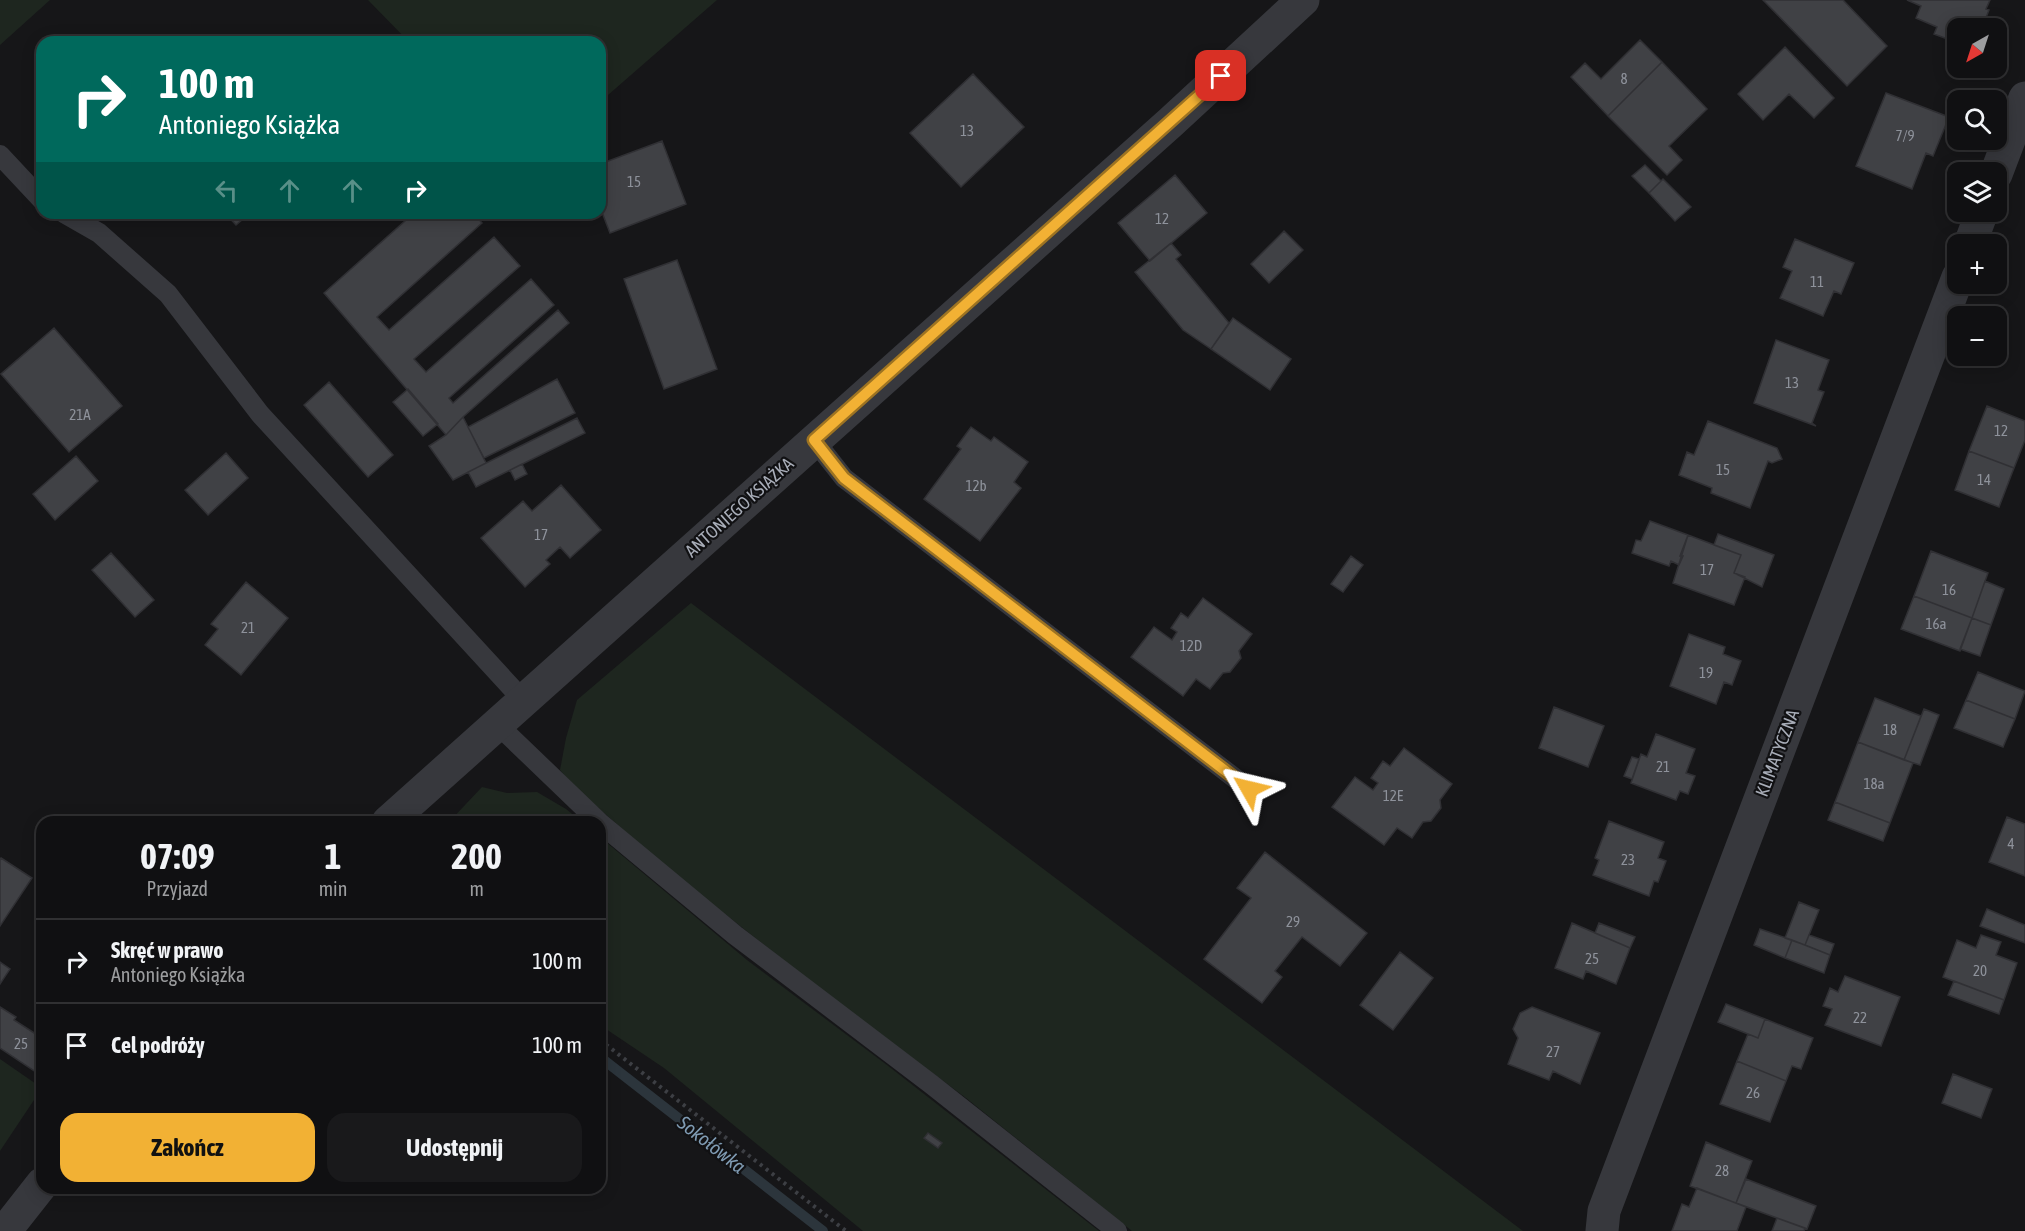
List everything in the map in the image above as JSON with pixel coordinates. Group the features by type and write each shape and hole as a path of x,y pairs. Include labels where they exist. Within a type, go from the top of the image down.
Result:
{"street":[{"name":"ANTONIEGO KSIĄŻKA","path":"395,816 1303,0"},
{"path":"2001,162 2025,98"},
{"name":"KLIMATYCZNA","path":"1602,1231 1604,1211 1952,294"},
{"path":"5,1231 36,1192"}],"lane":[{"path":"0,155 36,194"},
{"path":"74,219 99,233 168,294 260,414 523,700"},
{"path":"814,440 844,478 1249,789"},
{"path":"497,724 592,816"},
{"path":"606,829 735,936 931,1084 1117,1231"}],"path":[{"path":"606,1045 846,1231"}],"shaded area":[{"path":"0,0 50,0 0,45"},
{"path":"368,0 717,0 606,97 606,36 403,36"},
{"path":"691,603 1523,1231 1132,1231 966,1098 815,985 673,873 573,786 560,770 577,700"},
{"path":"482,787 507,793 537,792 575,816 455,816"},
{"path":"606,842 747,960 887,1065 1099,1231 863,1231 664,1068 606,1029"},
{"path":"0,1059 36,1084 36,1097 0,1151"}],"building":[{"path":"1763,0 1843,0 1887,46 1847,86"},
{"path":"1907,0 1990,0 1986,9 1989,10 1986,18 1947,18 1947,39 1934,34 1937,27 1916,18 1921,6"},
{"path":"1640,40 1662,62 1608,116 1571,77 1585,63 1601,79"},
{"path":"1785,47 1834,98 1814,118 1789,94 1763,120 1738,94"},
{"path":"1662,62 1707,109 1669,146 1682,160 1667,175 1608,116"},
{"path":"973,74 1024,127 961,187 910,133"},
{"path":"1886,93 1947,116 1947,122 1933,156 1926,153 1912,189 1856,166"},
{"path":"662,141 686,204 610,233 605,219 606,162"},
{"path":"1645,165 1661,181 1649,193 1632,176"},
{"path":"1175,175 1207,213 1150,261 1118,223"},
{"path":"1663,179 1691,207 1675,221 1649,193"},
{"path":"230,219 243,219 236,225"},
{"path":"407,219 478,219 482,223 377,317 389,330 494,237 520,266 414,359 426,372 531,279 554,305 449,398 453,403 558,310 569,323 463,417 446,435 324,293"},
{"path":"1284,231 1303,250 1269,283 1251,264"},
{"path":"1795,239 1854,263 1841,294 1834,291 1823,316 1780,298 1792,271 1783,267"},
{"path":"1171,243 1181,255 1176,259 1229,323 1211,349 1183,330 1135,272"},
{"path":"677,260 717,369 664,389 624,279"},
{"path":"1233,318 1291,359 1270,390 1211,349"},
{"path":"54,328 122,406 69,452 1,374"},
{"path":"1776,340 1829,360 1818,390 1824,392 1812,423 1816,426 1754,403"},
{"path":"557,379 575,413 484,458 468,427"},
{"path":"329,382 393,455 368,477 304,405"},
{"path":"408,389 438,424 423,436 393,402"},
{"path":"1987,406 2025,421 2025,440 2014,468 1969,451"},
{"path":"463,417 486,463 453,480 429,446 446,435"},
{"path":"577,418 585,433 476,487 468,472"},
{"path":"1708,421 1777,448 1782,459 1772,463 1768,461 1750,508 1711,493 1712,488 1679,475 1687,452 1694,455"},
{"path":"971,427 991,441 994,437 1028,462 1014,482 1021,488 980,541 924,499 961,449 957,446"},
{"path":"1969,451 2014,468 1999,507 1955,490"},
{"path":"226,453 248,478 208,515 185,490"},
{"path":"76,456 98,481 55,520 33,494"},
{"path":"522,464 527,474 515,480 510,470"},
{"path":"561,485 601,530 570,558 560,547 546,560 550,564 525,587 481,538 523,501 532,511"},
{"path":"1650,521 1688,535 1679,565 1671,561 1669,566 1632,553 1636,540 1641,541"},
{"path":"1718,534 1774,555 1762,587 1734,573 1741,555 1714,545"},
{"path":"1688,535 1741,555 1734,573 1745,577 1734,605 1673,583"},
{"path":"1931,551 1988,573 1972,618 1914,596"},
{"path":"111,553 154,600 135,617 92,570"},
{"path":"1351,556 1363,565 1343,592 1331,584"},
{"path":"1985,581 2004,589 1991,625 1972,618"},
{"path":"246,582 288,618 241,675 205,645 218,629 211,624"},
{"path":"1914,596 1972,618 1960,651 1901,629"},
{"path":"1203,598 1252,634 1239,651 1241,658 1230,672 1223,673 1210,689 1196,679 1183,696 1131,657 1154,627 1172,640 1177,632 1171,628 1181,613 1188,618"},
{"path":"1972,618 1991,625 1980,656 1960,649"},
{"path":"1689,634 1725,647 1723,654 1741,661 1732,685 1724,682 1716,704 1670,686"},
{"path":"1978,672 2025,691 2015,719 1966,700"},
{"path":"1875,698 1921,716 1904,760 1858,742"},
{"path":"1966,700 2015,719 2003,747 1954,728"},
{"path":"1554,707 1604,726 1588,767 1539,748"},
{"path":"1924,709 1939,715 1920,765 1904,760"},
{"path":"1656,734 1695,749 1686,773 1695,776 1688,794 1680,791 1676,800 1631,783 1641,754 1647,757"},
{"path":"1858,742 1913,763 1890,823 1835,802"},
{"path":"1404,748 1452,784 1440,800 1441,808 1431,821 1423,822 1412,838 1397,828 1384,845 1332,807 1355,777 1373,790 1378,783 1371,778 1383,761 1390,766"},
{"path":"1632,757 1639,759 1632,779 1624,776"},
{"path":"1835,802 1890,823 1883,841 1828,820"},
{"path":"2007,817 2025,824 2025,876 1989,862"},
{"path":"1609,821 1664,842 1658,858 1666,861 1658,882 1654,881 1649,896 1593,875 1599,860 1595,858"},
{"path":"1265,852 1367,933 1340,966 1302,937 1275,971 1282,977 1262,1003 1204,959 1251,898 1237,888"},
{"path":"1,858 32,878 0,926 0,860"},
{"path":"1799,902 1819,910 1805,945 1785,938"},
{"path":"1987,909 2025,925 2025,943 1980,926"},
{"path":"1572,923 1630,948 1616,984 1586,971 1583,979 1555,968"},
{"path":"1599,923 1635,937 1630,948 1595,933"},
{"path":"1760,929 1792,940 1785,958 1754,945"},
{"path":"1809,935 1834,944 1830,955 1805,945"},
{"path":"1981,935 2001,942 1996,955 2017,963 2004,1000 1943,977 1957,940 1976,948"},
{"path":"1792,940 1830,955 1824,973 1785,958"},
{"path":"1400,952 1433,978 1393,1030 1360,1005"},
{"path":"0,962 10,969 0,984"},
{"path":"1845,976 1900,997 1881,1046 1825,1025 1832,1009 1823,1006 1830,988 1838,992"},
{"path":"1954,981 2004,1000 1999,1014 1948,995"},
{"path":"1726,1004 1765,1019 1758,1038 1718,1022"},
{"path":"0,1007 16,1017 14,1020 36,1034 36,1072 0,1048"},
{"path":"1532,1007 1600,1033 1580,1084 1553,1071 1549,1080 1508,1064 1518,1038 1513,1029 1520,1013"},
{"path":"1765,1019 1813,1038 1801,1069 1792,1066 1786,1081 1737,1061 1748,1034 1758,1038"},
{"path":"1737,1061 1786,1081 1770,1122 1720,1104"},
{"path":"1953,1074 1992,1089 1981,1118 1942,1103"},
{"path":"928,1133 942,1143 938,1148 924,1138"},
{"path":"1706,1142 1752,1161 1736,1203 1690,1186"},
{"path":"1746,1179 1816,1206 1807,1229 1736,1203"},
{"path":"1697,1188 1746,1207 1737,1231 1672,1231 1682,1204 1689,1207"},
{"path":"1777,1218 1805,1228 1804,1231 1772,1231"}],"waterway":[{"name":"Sokołówka","path":"606,1062 823,1231"}],"route":[{"path":"1221,76 814,440 844,478 1249,789"}]}
